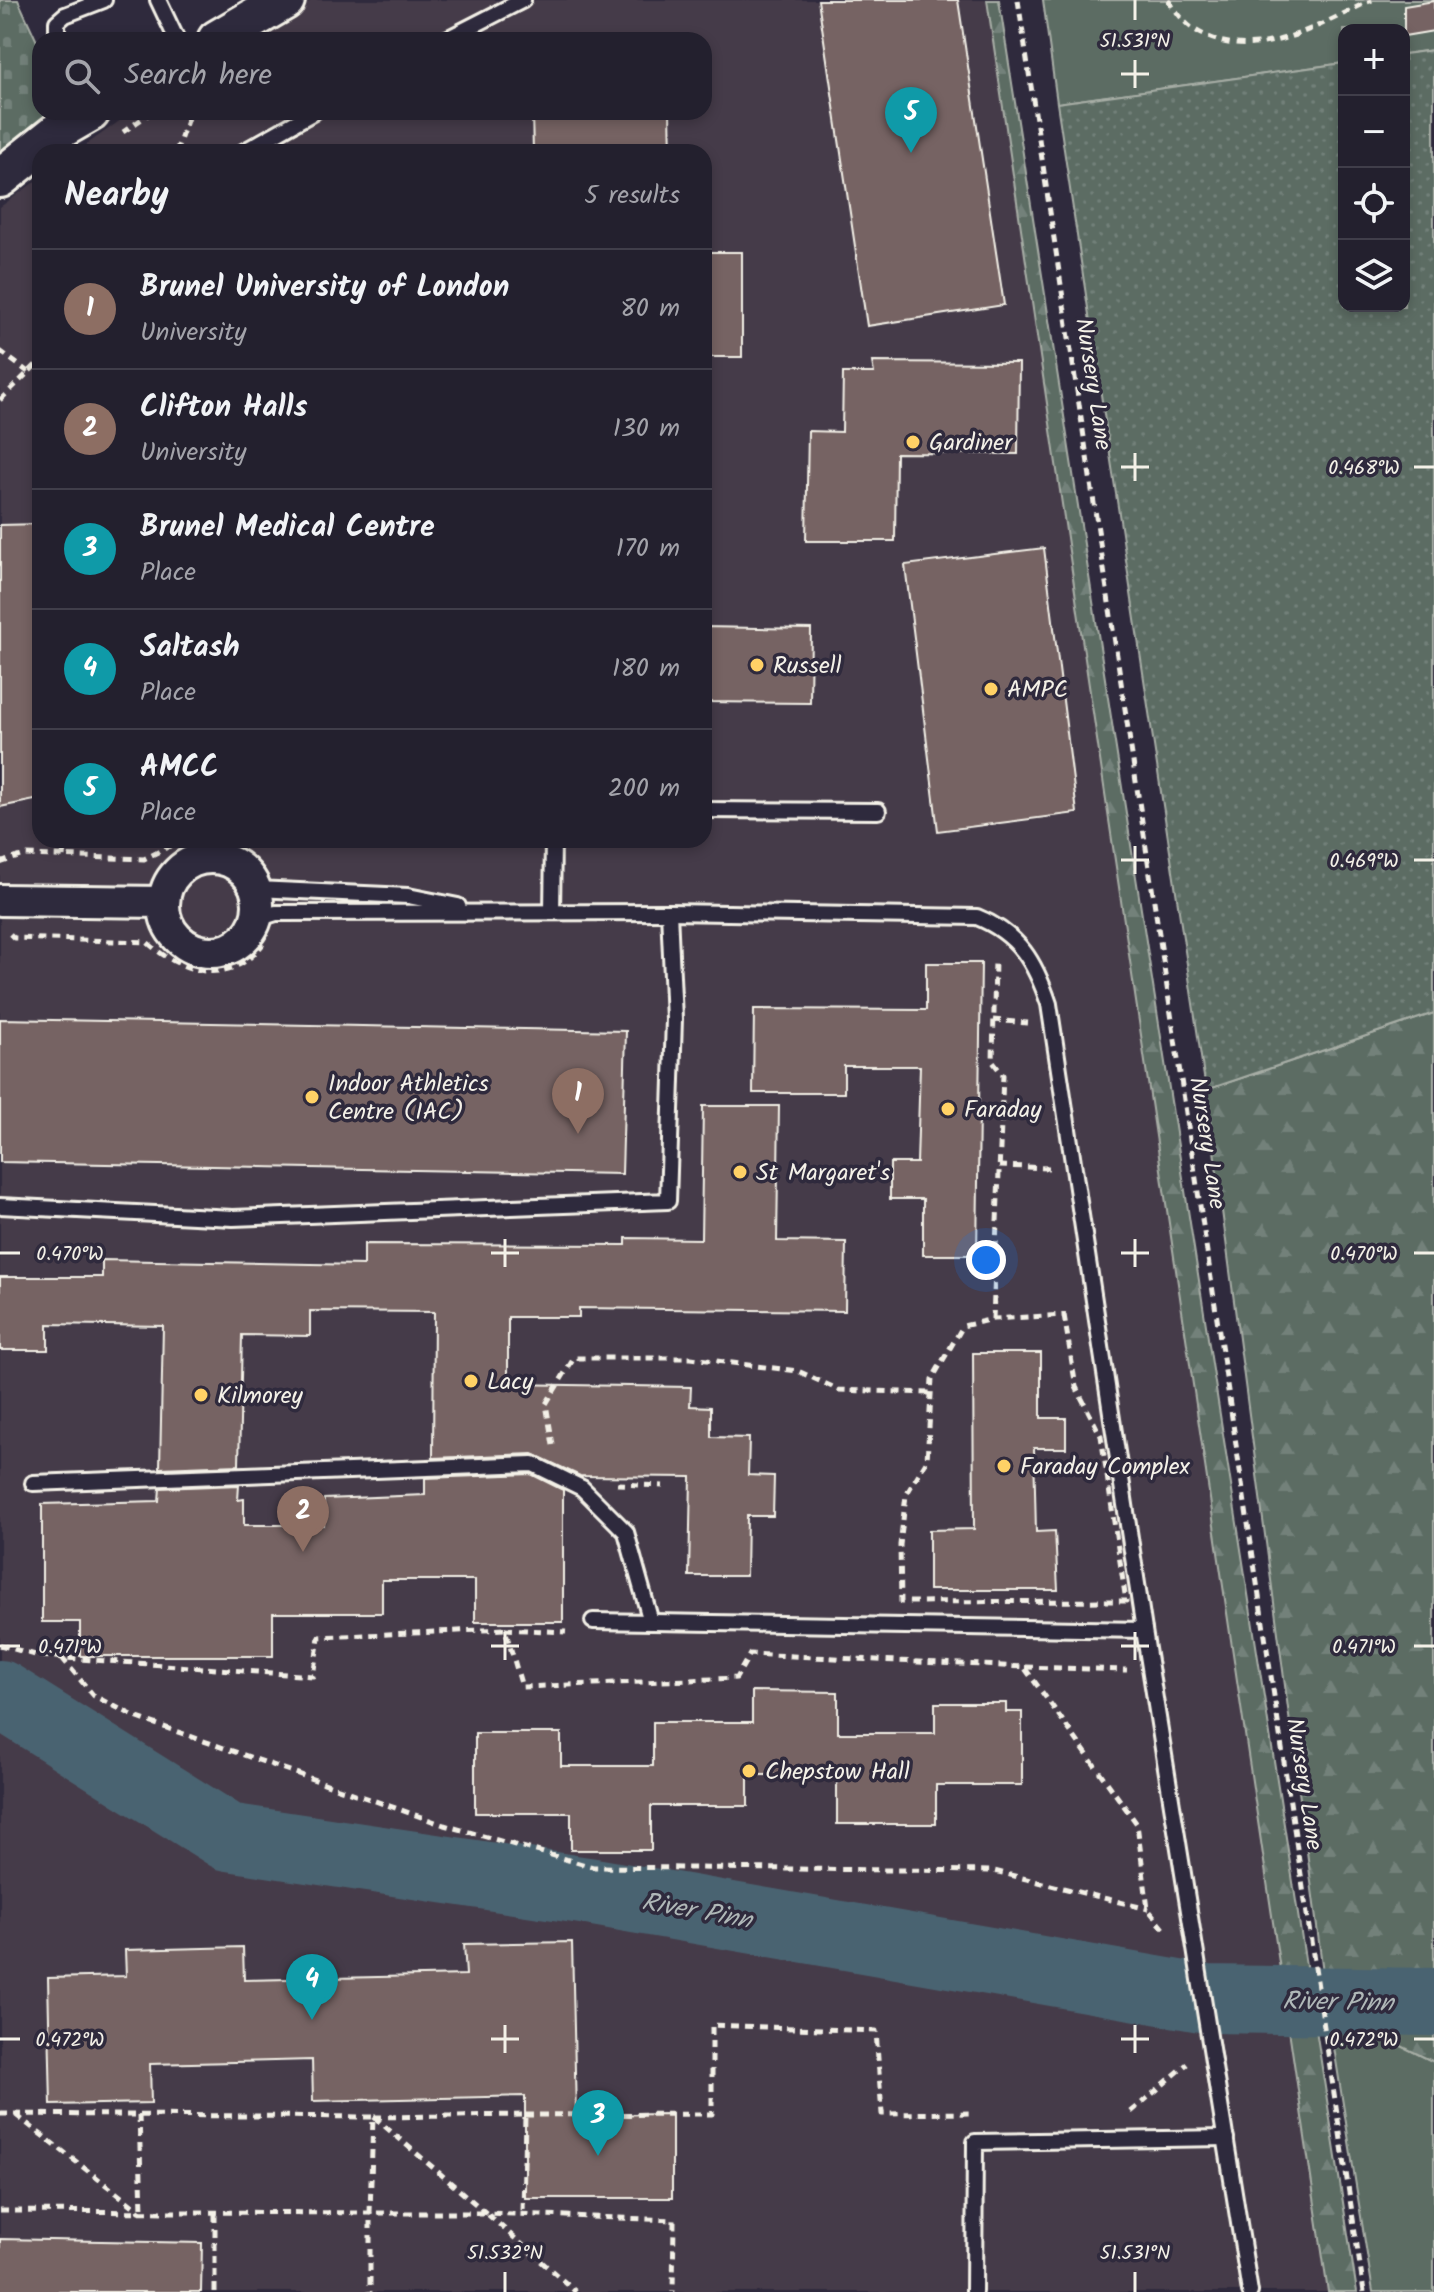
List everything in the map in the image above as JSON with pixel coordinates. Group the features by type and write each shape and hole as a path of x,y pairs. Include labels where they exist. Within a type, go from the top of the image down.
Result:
{"street":[{"path":"231,32 285,0"},
{"path":"43,144 76,120"},
{"path":"0,178 32,152"},
{"path":"214,849 249,876 256,904 240,943 223,951 201,951 177,938 165,918 164,902 165,893 181,870 214,849"},
{"path":"0,900 164,902"}],"lane":[{"path":"57,32 57,22 65,15 104,0"},
{"path":"158,0 173,32"},
{"path":"461,32 523,0"},
{"path":"257,144 300,120"},
{"path":"712,810 878,811"},
{"path":"552,912 553,848"},
{"path":"256,904 408,896 486,912"},
{"path":"256,904 276,913 669,912 977,917 1012,936 1033,960 1049,1004 1144,1630 1250,2292"},
{"path":"0,1206 233,1218 668,1201 674,1019 669,912"},
{"path":"33,1483 533,1464 582,1488 626,1532 651,1622"},
{"path":"593,1621 1144,1630"},
{"path":"974,2292 975,2142 1226,2138"}],"path":[{"name":"Nursery Lane","path":"1018,0 1364,2292"},
{"path":"1168,0 1190,27 1222,44 1258,46 1298,34 1372,0"},
{"path":"179,144 187,120"},
{"path":"0,351 28,372"},
{"path":"0,400 32,368"},
{"path":"63,857 64,848"},
{"path":"0,863 24,855 144,859 166,848"},
{"path":"993,1319 1003,1075 993,1062 995,944"},
{"path":"993,1020 1035,1024"},
{"path":"999,1166 1059,1168"},
{"path":"1064,1315 1076,1387 1101,1436 1126,1601 901,1602 900,1545 906,1495 927,1460 933,1393 932,1379 963,1326 993,1319 1064,1315"},
{"path":"556,1461 546,1404 574,1358 691,1358 798,1371 839,1390 933,1393"},
{"path":"605,1479 617,1484 663,1486"},
{"path":"617,1484 624,1499"},
{"path":"505,1629 522,1687 736,1678 750,1654 1137,1670"},
{"path":"0,1645 39,1656 313,1676 319,1637 505,1629 566,1632"},
{"path":"62,1658 94,1696 138,1718 444,1825 593,1867 994,1871 1148,1909"},
{"path":"1024,1667 1137,1824 1148,1909 1173,1938"},
{"path":"0,2114 373,2117 712,2114 712,2025 876,2031 882,2114 976,2113"},
{"path":"1131,2112 1197,2056"},
{"path":"1116,2112 1145,2111"},
{"path":"14,2114 142,2212"},
{"path":"139,2115 142,2212"},
{"path":"523,2214 525,2115"},
{"path":"370,2292 373,2117"},
{"path":"373,2117 576,2292"},
{"path":"0,2211 486,2213 674,2220 673,2292"},
{"path":"215,2212 215,2292"}],"shaded area":[{"path":"312,0 987,0 1328,2292 0,2292 0,207 32,184 32,848 712,848 712,144 87,144 121,120 712,120 712,32 261,32"}],"green space":[{"path":"0,0 18,0 33,32 32,120 42,120 0,151"},
{"path":"987,0 999,0 1357,2292 1328,2292"},
{"path":"1043,0 1434,0 1434,50 1410,53 1410,24 1338,24 1338,64 1057,103"},
{"path":"1434,50 1434,1013 1206,1090 1057,103 1338,64 1338,312 1410,312 1410,53"},
{"path":"1434,1013 1434,2062 1328,2010 1206,1090"},
{"path":"1328,2010 1434,2062 1434,2292 1373,2292"}],"building":[{"path":"818,0 958,0 1004,305 867,326"},
{"path":"1434,1 1434,31 1410,35 1410,24 1404,24 1404,6"},
{"path":"532,120 670,120 671,144 533,144"},
{"path":"712,252 742,252 742,357 712,357"},
{"name":"Gardiner","path":"872,362 1019,363 1018,454 896,453 895,541 806,541 808,431 842,432 843,373 874,373"},
{"path":"32,524 32,801 0,807 0,525"},
{"name":"AMPC","path":"1044,548 1077,813 938,831 905,565"},
{"name":"Russell","path":"712,627 811,629 810,703 712,702"},
{"name":"Faraday","path":"926,963 981,963 977,1255 923,1255 923,1199 890,1199 890,1163 917,1163 920,1066 844,1066 844,1093 753,1093 754,1009 926,1010"},
{"name":"Indoor Athletics Centre (IAC)","path":"0,1019 626,1031 622,1174 0,1162"},
{"path":"703,1106 779,1106 777,1241 846,1242 845,1311 579,1308 579,1317 508,1317 508,1384 691,1387 690,1406 711,1407 711,1437 749,1438 748,1475 774,1476 773,1516 747,1516 746,1576 689,1576 691,1477 580,1476 533,1454 433,1458 434,1312 310,1311 310,1336 242,1335 239,1465 160,1468 163,1326 48,1324 48,1350 0,1350 0,1277 102,1277 102,1260 364,1265 364,1244 626,1245 626,1238 701,1239"},
{"name":"Faraday Complex","path":"973,1353 1041,1353 1041,1418 1066,1418 1066,1448 1034,1448 1036,1532 1055,1531 1058,1590 929,1590 929,1530 974,1529"},
{"path":"531,1474 563,1490 563,1622 475,1622 475,1580 382,1580 382,1613 273,1613 273,1656 80,1656 80,1622 42,1622 42,1504 159,1501 160,1488 239,1485 238,1500 244,1499 244,1525 324,1525 324,1499 425,1495 425,1478"},
{"name":"Chepstow Hall","path":"752,1691 838,1692 838,1733 935,1733 935,1703 1006,1703 1006,1712 1022,1712 1022,1785 936,1785 936,1824 837,1824 837,1775 748,1775 748,1806 651,1806 651,1850 571,1850 571,1813 475,1813 475,1733 561,1733 561,1766 653,1766 653,1722 752,1722"},
{"path":"572,1942 576,2115 672,2114 672,2198 525,2198 525,2096 313,2101 312,2060 150,2064 151,2103 51,2105 48,1978 126,1976 125,1950 243,1947 244,1980 466,1975 464,1944"},
{"path":"0,2239 202,2243 201,2292 0,2292"}],"waterway":[{"name":"River Pinn","path":"0,1694 228,1837 588,1891 1207,1999 1434,2002"}],"place":[{"name":"AMCC","path":"911,153"},
{"name":"Gardiner","path":"913,442"},
{"name":"Russell","path":"757,665"},
{"name":"AMPC","path":"991,689"},
{"name":"Indoor Athletics Centre (IAC)","path":"312,1097"},
{"name":"Faraday","path":"948,1109"},
{"name":"Brunel University of London","path":"578,1134"},
{"name":"St Margaret's","path":"740,1172"},
{"name":"Lacy","path":"471,1381"},
{"name":"Kilmorey","path":"201,1395"},
{"name":"Faraday Complex","path":"1004,1466"},
{"name":"Clifton Halls","path":"303,1552"},
{"name":"Chepstow Hall","path":"749,1771"},
{"name":"Saltash","path":"312,2020"},
{"name":"Brunel Medical Centre","path":"598,2156"}]}
